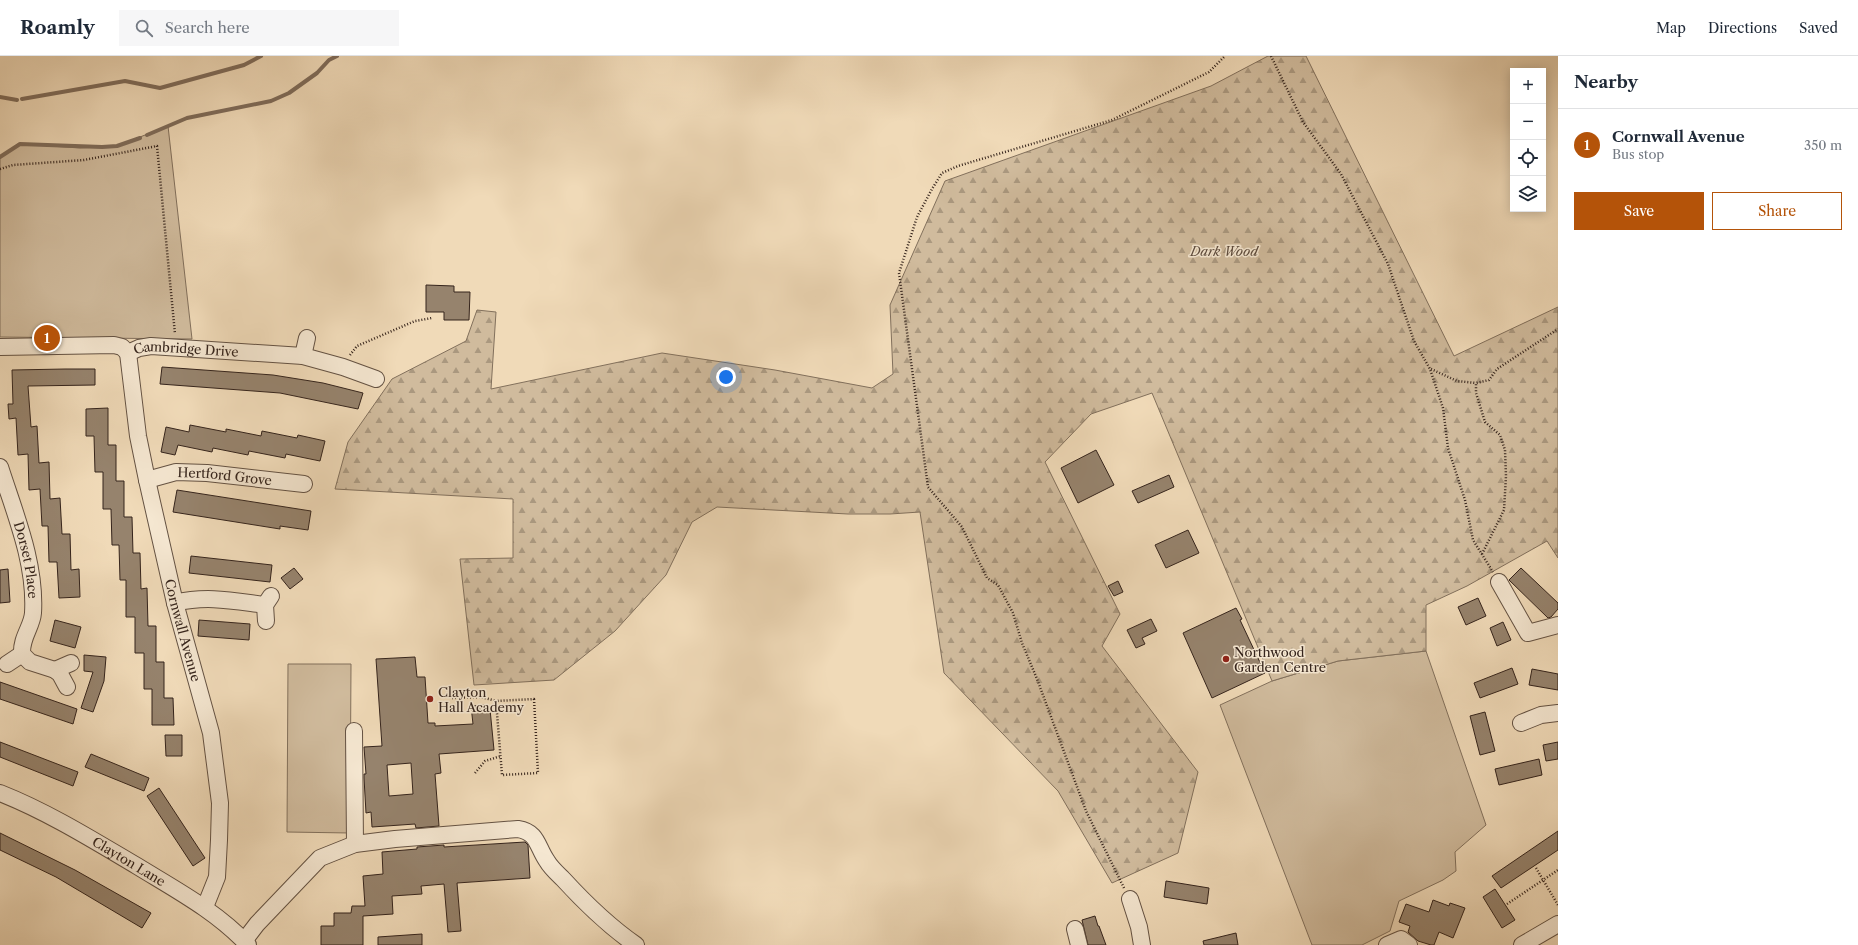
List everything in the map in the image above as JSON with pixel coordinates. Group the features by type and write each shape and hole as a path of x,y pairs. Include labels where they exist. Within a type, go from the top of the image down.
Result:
{"street":[{"path":"303,356 307,338"},
{"name":"Cambridge Drive","path":"0,346 114,345 122,347 128,353 139,348 152,346 303,356 343,367 376,379"},
{"name":"Cornwall Avenue","path":"128,353 138,436 147,480 175,603 211,733 220,803 217,877 205,907"},
{"name":"Dorset Place","path":"0,467 23,538 33,584 33,615 24,637 22,654"},
{"name":"Hertford Grove","path":"147,480 176,472 207,473 304,486"},
{"path":"1499,582 1528,633 1558,624"},
{"path":"175,603 193,598 268,600 266,621"},
{"path":"6,664 22,654 30,662 55,670 60,674 67,687"},
{"path":"55,670 71,663"},
{"path":"1521,723 1541,714 1558,713"},
{"path":"354,731 355,844"},
{"name":"Clayton Lane","path":"0,793 73,829 205,907 234,930 246,943"},
{"path":"246,943 257,924 320,858 355,844 402,838 518,829 528,831 534,837 547,862 574,891 636,945"},
{"path":"1130,899 1139,927 1142,945"},
{"path":"1522,945 1558,924"},
{"path":"1075,929 1079,945"},
{"path":"1387,945 1401,939 1409,945"}],"path":[{"path":"1130,899 1086,811 1037,679 1022,643 1013,613 998,585 987,578 962,527 928,486 899,274 917,217 942,173 965,164 1112,120 1210,72 1225,56"},
{"path":"1271,56 1303,122 1341,174 1388,264 1414,341 1430,369 1443,408 1448,448 1465,500 1473,540 1499,582"},
{"path":"0,169 12,165 84,160 157,146 176,348"},
{"path":"343,367 348,357 357,346 414,321 432,318"},
{"path":"1430,369 1457,381 1476,383 1489,380 1496,369 1558,329"},
{"path":"1476,383 1476,393 1485,422 1500,435 1504,450 1506,476 1504,510 1481,554"},
{"path":"452,698 481,697 496,701 534,699 538,773 502,775 496,701"},
{"path":"475,773 485,761 500,756"},
{"path":"1536,868 1558,905"},
{"path":"1507,904 1558,870"}],"green space":[{"name":"Dark Wood","path":"1268,56 1306,56 1454,356 1558,307 1558,558 1547,541 1467,586 1426,605 1426,651 1338,661 1272,681 1152,393 1091,414 1045,462 1120,614 1102,646 1198,772 1178,853 1112,883 1058,791 944,673 920,512 848,514 717,507 692,522 666,575 615,631 554,680 474,685 460,559 513,558 513,499 335,489 348,442 392,379 466,341 477,310 496,312 491,389 662,353 775,370 872,388 893,374 890,305 945,181 1211,86"},
{"path":"168,126 192,339 0,337 0,157 20,144 80,148 117,146"},
{"path":"1426,651 1486,825 1455,852 1456,871 1443,880 1399,901 1390,931 1362,945 1312,945 1220,705 1272,681 1338,661"},
{"path":"288,664 351,664 350,833 287,832"}],"building":[{"path":"426,285 454,286 454,292 470,292 469,320 444,320 444,312 426,312"},
{"path":"162,367 273,375 323,383 363,393 358,409 280,393 160,384"},
{"path":"95,369 95,385 28,386 31,427 37,426 39,463 49,462 50,499 60,498 62,534 70,534 71,570 79,569 80,597 59,598 57,562 49,562 48,526 42,526 40,489 29,490 28,454 18,455 16,418 9,419 8,404 13,404 12,370"},
{"path":"108,408 108,445 116,445 116,481 124,481 124,517 132,517 133,553 140,553 141,589 147,588 148,626 156,626 156,662 164,662 164,698 173,698 174,725 152,725 152,689 144,689 144,653 135,653 135,617 126,617 126,580 120,580 119,545 112,545 111,509 103,509 103,472 95,472 94,436 86,436 86,409"},
{"path":"190,425 226,432 226,429 261,436 262,431 297,438 298,435 325,441 320,461 286,454 285,458 249,451 248,455 213,448 212,452 178,445 175,455 161,452 166,427 189,432"},
{"path":"1096,450 1114,485 1078,503 1061,468"},
{"path":"1169,475 1174,487 1138,503 1132,491"},
{"path":"177,490 311,511 308,530 280,526 280,529 173,512"},
{"path":"1188,530 1199,553 1166,568 1155,545"},
{"path":"191,556 272,565 270,582 189,573"},
{"path":"294,568 303,579 290,589 281,578"},
{"path":"1521,568 1558,603 1558,609 1551,617 1548,618 1509,580"},
{"path":"8,569 10,602 0,603 0,570"},
{"path":"1118,581 1123,592 1114,596 1108,586"},
{"path":"1478,598 1486,616 1466,625 1458,607"},
{"name":"Northwood Garden Centre","path":"1236,608 1242,619 1240,620 1265,673 1212,698 1183,633"},
{"path":"1151,619 1157,631 1142,638 1145,644 1136,648 1127,630"},
{"path":"55,620 81,627 75,648 50,641"},
{"path":"199,620 250,624 249,640 198,636"},
{"path":"1503,622 1511,640 1497,646 1490,628"},
{"path":"84,655 106,657 104,681 93,712 81,708 93,672 84,671"},
{"path":"415,657 417,677 425,677 428,723 435,723 435,726 473,724 471,706 485,705 486,709 490,709 494,750 439,754 441,773 435,774 439,826 416,828 415,824 372,827 371,812 366,813 364,747 382,746 376,659","holes":["411,763 413,794 389,796 387,765"]},
{"path":"1512,668 1518,684 1480,698 1474,683"},
{"path":"1532,669 1558,674 1558,690 1529,685"},
{"path":"0,682 77,709 73,724 0,699"},
{"path":"1485,712 1495,751 1480,755 1470,716"},
{"path":"165,735 182,735 182,756 166,756"},
{"path":"0,742 78,772 73,786 0,757"},
{"path":"1558,742 1558,759 1546,761 1543,745"},
{"path":"91,754 149,778 144,791 85,767"},
{"path":"1539,759 1542,775 1499,785 1495,769"},
{"path":"159,788 205,858 193,866 147,796"},
{"path":"1558,831 1558,850 1501,888 1492,876"},
{"path":"0,833 75,870 151,913 142,928 56,877 0,850"},
{"path":"525,842 528,845 530,878 457,883 461,931 448,932 444,884 421,886 422,894 392,896 393,914 363,916 363,945 321,945 321,926 334,926 334,913 351,913 352,906 365,906 363,876 383,874 382,852 444,845 444,847"},
{"path":"1166,881 1209,888 1207,904 1164,897"},
{"path":"1495,889 1515,920 1502,928 1483,897"},
{"path":"1433,900 1449,906 1450,903 1465,908 1453,938 1439,932 1434,945 1431,945 1418,941 1408,932 1410,926 1399,922 1406,904 1429,912"},
{"path":"1095,916 1106,945 1088,945 1082,920"},
{"path":"1236,933 1238,945 1204,945 1203,941"},
{"path":"422,934 422,945 378,945 378,937"}],"waterway":[{"path":"22,99 125,81 160,88 244,65 261,56"},
{"path":"147,135 187,118 271,101 289,93 317,73 329,60 337,56"},
{"path":"0,97 17,100"},
{"path":"0,157 20,144 102,147 117,146 140,138"}],"place":[{"name":"Cornwall Avenue","path":"47,338"},
{"name":"Northwood Garden Centre","path":"1226,659"},
{"name":"Clayton Hall Academy","path":"430,699"}]}
